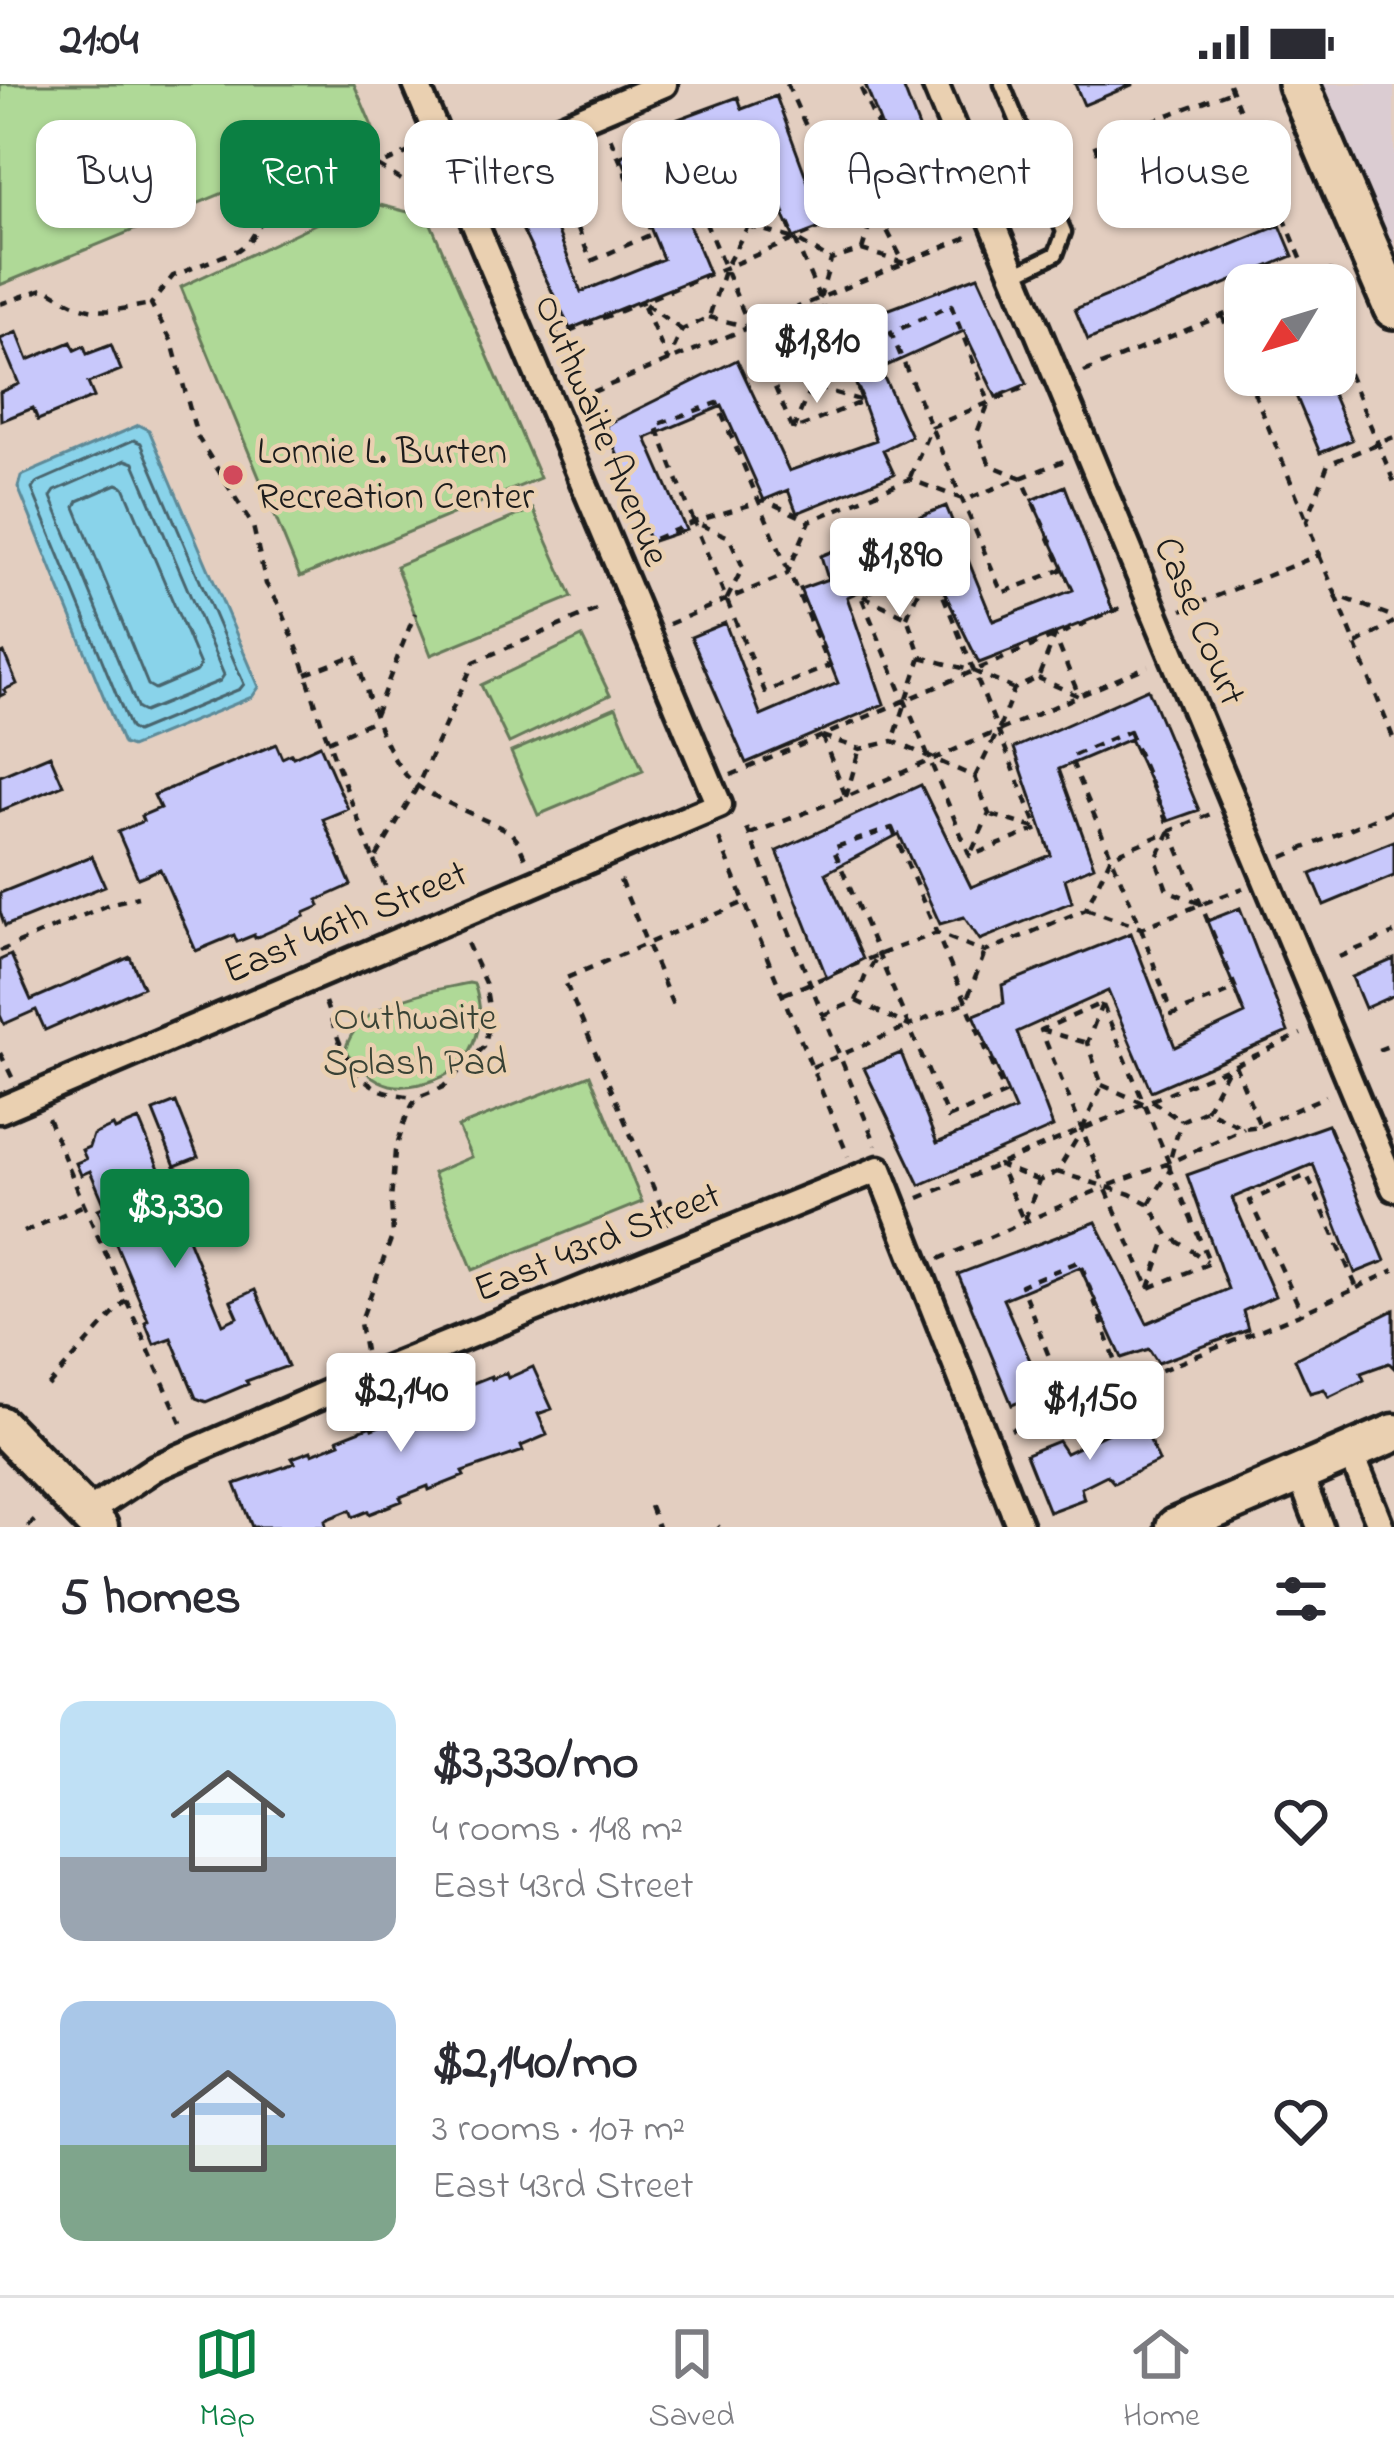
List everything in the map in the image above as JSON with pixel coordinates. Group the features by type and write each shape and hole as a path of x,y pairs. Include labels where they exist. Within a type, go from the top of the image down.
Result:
{"main road":[{"path":"1298,84 1394,308"}],"street":[{"name":"Outhwaite Avenue","path":"416,84 431,120"},
{"path":"579,120 664,84"},
{"name":"Case Court","path":"935,84 1394,1188"},
{"name":"Outhwaite Avenue","path":"476,228 719,805"},
{"name":"East 46th Street","path":"0,1110 719,805"},
{"path":"877,1157 1020,1527"},
{"name":"East 43rd Street","path":"93,1520 155,1468 877,1157"},
{"path":"0,1425 93,1520"},
{"path":"1175,1527 1394,1433"},
{"path":"1351,1453 1381,1527"},
{"path":"1299,1473 1320,1527"}],"lane":[{"path":"1002,84 1064,232 1056,254 1014,275"}],"path":[{"path":"787,84 823,164 883,139 859,84"},
{"path":"1151,120 1230,88 1303,264"},
{"path":"578,228 591,261 652,234 604,125"},
{"path":"780,204 863,401"},
{"path":"0,304 46,289 76,307 104,313 151,304 173,276 238,250 258,228"},
{"path":"708,228 793,430"},
{"path":"709,317 725,268 747,228"},
{"path":"755,228 795,239 831,260 862,250 904,263"},
{"path":"547,341 822,228"},
{"path":"862,250 869,228"},
{"path":"886,228 904,263"},
{"path":"571,401 981,231"},
{"path":"795,347 820,298 831,260"},
{"path":"642,302 682,330"},
{"path":"642,302 668,361"},
{"path":"151,304 172,342 197,436 253,526 266,584 280,606 397,913"},
{"path":"951,305 989,402 976,433 990,465 1022,478 1063,569 1002,592 931,427 891,333 951,305"},
{"path":"1072,377 1222,315 1224,320"},
{"path":"668,361 682,330 709,317 795,347 811,386 793,430"},
{"path":"910,479 931,427 1041,380"},
{"path":"811,386 863,401"},
{"path":"1356,391 1394,482"},
{"path":"1255,396 1394,740"},
{"path":"793,430 863,401"},
{"path":"717,403 829,666 765,692 694,522 656,425 717,403"},
{"path":"1307,521 1328,464 1394,437"},
{"path":"669,624 787,574 810,521 910,479 965,500 1073,457"},
{"path":"634,548 694,522 764,500 810,521"},
{"path":"694,522 729,537 743,567 727,599"},
{"path":"1171,614 1319,556"},
{"path":"861,596 930,563"},
{"path":"893,741 921,657 907,617 930,563"},
{"path":"930,563 1038,829"},
{"path":"1336,595 1394,620"},
{"path":"861,596 907,617"},
{"path":"861,596 970,856"},
{"path":"730,775 1133,602"},
{"path":"374,860 417,786 474,662 601,608"},
{"path":"328,741 376,717 415,613"},
{"path":"1356,644 1394,620"},
{"path":"970,856 989,814 975,777 1014,689 1038,678 1054,636"},
{"path":"1054,636 1079,696"},
{"path":"306,674 355,655 399,766 417,786 510,832 526,860"},
{"path":"921,657 973,671 1014,689"},
{"path":"877,1157 748,831 846,797 1158,662"},
{"path":"1038,678 1079,696"},
{"path":"1129,731 1170,831 1236,989 1172,1015 1070,757 1129,731"},
{"path":"822,736 860,749 893,741 975,777"},
{"path":"822,736 846,797"},
{"path":"846,797 860,749"},
{"path":"1274,860 1394,810"},
{"path":"782,995 937,933 985,952 1086,909 1112,856 1218,811"},
{"path":"989,814 1038,829"},
{"path":"892,828 1005,1094 948,1118 878,955 833,848 892,828"},
{"path":"970,856 1038,829"},
{"path":"1170,831 1156,859 1167,890 1201,904"},
{"path":"719,839 848,1156"},
{"path":"620,880 675,1010"},
{"path":"1086,909 1141,928 1249,885"},
{"path":"0,951 112,903 138,897"},
{"path":"670,1228 564,979 745,902"},
{"path":"1339,957 1394,933"},
{"path":"326,1003 344,1056 359,1075 379,1089 416,1098 443,1087 484,1047 491,1018 485,983 467,943"},
{"path":"812,1067 966,1001 985,952"},
{"path":"823,1015 856,1001 878,955"},
{"path":"856,1001 909,1026"},
{"path":"1041,1030 1102,1004"},
{"path":"999,1165 1039,1180 1058,1172 1102,1085 1087,1043 1102,1004"},
{"path":"1102,1004 1149,1102 1169,1166 1210,1263"},
{"path":"1041,1030 1087,1043"},
{"path":"1041,1030 1149,1288"},
{"path":"902,1205 1310,1030"},
{"path":"1378,1051 1394,1044"},
{"path":"0,1052 13,1079"},
{"path":"1181,1121 1206,1110 1232,1067"},
{"path":"1232,1067 1260,1126"},
{"path":"1102,1085 1149,1102 1181,1121"},
{"path":"927,1264 1105,1187 1169,1166 1244,1128 1260,1126 1335,1091"},
{"path":"366,1356 360,1323 393,1234 395,1151 416,1098"},
{"path":"1206,1110 1244,1128"},
{"path":"48,1118 184,1429"},
{"path":"1149,1204 1169,1166 1181,1121"},
{"path":"999,1165 1024,1222"},
{"path":"1058,1172 1149,1204 1168,1235 1210,1263"},
{"path":"1302,1313 1250,1201 1307,1174 1357,1288"},
{"path":"1024,1222 1039,1180"},
{"path":"24,1232 84,1205"},
{"path":"1149,1288 1168,1235"},
{"path":"1068,1405 1021,1285 1080,1261 1123,1381"},
{"path":"1149,1288 1210,1263"},
{"path":"999,1435 1123,1381 1152,1374 1302,1313 1394,1270"},
{"path":"48,1386 126,1300"},
{"path":"650,1506 658,1527"},
{"path":"28,1527 36,1519"}],"shaded area":[{"path":"1299,84 1394,84 1394,308"}],"green space":[{"path":"0,84 354,84 369,120 220,120 220,194 196,204 196,120 36,120 36,228 138,228 0,285"},
{"path":"380,205 404,211 404,228 433,228 540,478 300,577 181,287 307,228 380,228"},
{"path":"533,509 572,597 431,655 396,566"},
{"path":"582,637 610,695 509,743 481,685"},
{"path":"616,707 643,771 538,815 511,752"},
{"name":"Outhwaite Splash Pad","path":"474,984 478,999 478,1030 466,1057 444,1076 414,1085 390,1085 371,1076 345,1051 352,1034 378,1010 414,995"},
{"path":"590,1075 642,1202 473,1270 433,1173 471,1157 458,1127"}],"water":[{"path":"139,425 149,430 259,687 252,697 131,747 123,744 18,487 21,476"}],"building":[{"path":"865,84 902,84 916,120 879,120"},
{"path":"1075,84 1134,84 1084,105"},
{"path":"776,96 804,171 804,228 820,228 794,238 780,207 780,120 676,120 738,97 742,109"},
{"path":"522,228 557,228 581,292 663,259 650,228 690,228 709,273 570,329"},
{"path":"1273,228 1281,228 1293,256 1273,264 1224,264 1224,284 1088,340 1075,309"},
{"path":"978,276 1027,384 996,397 964,331 880,369 911,436 883,450 894,474 797,513 788,490 764,500 722,406 646,438 686,530 650,542 606,425 737,360 789,471 876,440 836,329"},
{"path":"17,332 28,360 71,342 75,350 84,346 87,354 111,345 121,370 88,383 94,397 38,420 33,408 1,421 0,392 19,384 0,339"},
{"path":"1296,396 1333,396 1352,440 1320,453"},
{"path":"1065,486 1113,611 979,663 929,561 847,597 884,704 746,763 691,637 725,623 761,716 838,683 800,589 828,579 821,556 946,506 993,621 1073,590 1032,500"},
{"path":"4,653 17,684 0,696 0,655"},
{"path":"1148,689 1199,810 1168,821 1130,739 1059,769 1094,866 1065,879 1072,902 980,940 964,917 940,924 899,834 826,873 863,959 827,978 777,851 921,785 971,887 1051,855 1014,748"},
{"path":"276,744 282,758 320,745 348,809 323,819 351,885 318,900 320,906 305,916 255,938 237,942 234,935 196,951 160,869 138,878 118,832 160,808 154,795"},
{"path":"50,755 63,785 0,811 0,776"},
{"path":"1394,841 1394,876 1324,905 1311,874"},
{"path":"92,856 105,886 5,926 0,893"},
{"path":"1240,908 1288,1032 1151,1091 1108,991 1017,1032 1053,1127 920,1185 864,1068 901,1053 937,1143 1015,1110 974,1015 1004,1003 1002,985 1131,933 1175,1047 1245,1014 1207,921"},
{"path":"11,955 31,1000 130,957 143,987 45,1030 36,1010 4,1024 0,960"},
{"path":"1394,959 1394,995 1365,1008 1352,977"},
{"path":"176,1102 198,1157 175,1166 153,1111"},
{"path":"139,1120 223,1324 238,1317 231,1301 255,1290 288,1366 206,1402 196,1398 171,1338 154,1344 148,1320 98,1209 105,1206 90,1171 81,1175 76,1163 86,1159 82,1150 89,1147 93,1135"},
{"path":"1328,1125 1385,1261 1355,1273 1313,1164 1232,1198 1275,1296 1243,1311 1248,1330 1158,1363 1149,1349 1122,1358 1080,1267 1003,1299 1044,1392 1012,1405 958,1274 1096,1222 1147,1323 1228,1289 1187,1175"},
{"path":"1394,1310 1394,1368 1389,1363 1361,1373 1364,1380 1329,1397 1324,1389 1310,1393 1295,1359"},
{"path":"533,1367 552,1409 538,1414 547,1435 521,1446 523,1451 462,1472 464,1476 429,1490 428,1486 400,1497 402,1501 369,1514 353,1517 350,1510 325,1520 326,1527 252,1527 235,1484 295,1463 292,1458 340,1443 338,1439 398,1419 397,1414 460,1393 458,1389 491,1376 506,1373 508,1378"},
{"path":"1140,1418 1159,1461 1114,1483 1107,1475 1081,1488 1084,1499 1049,1512 1026,1454 1058,1441 1066,1453"}],"place":[{"name":"Lonnie L. Burten Recreation Center","path":"233,475"}]}
